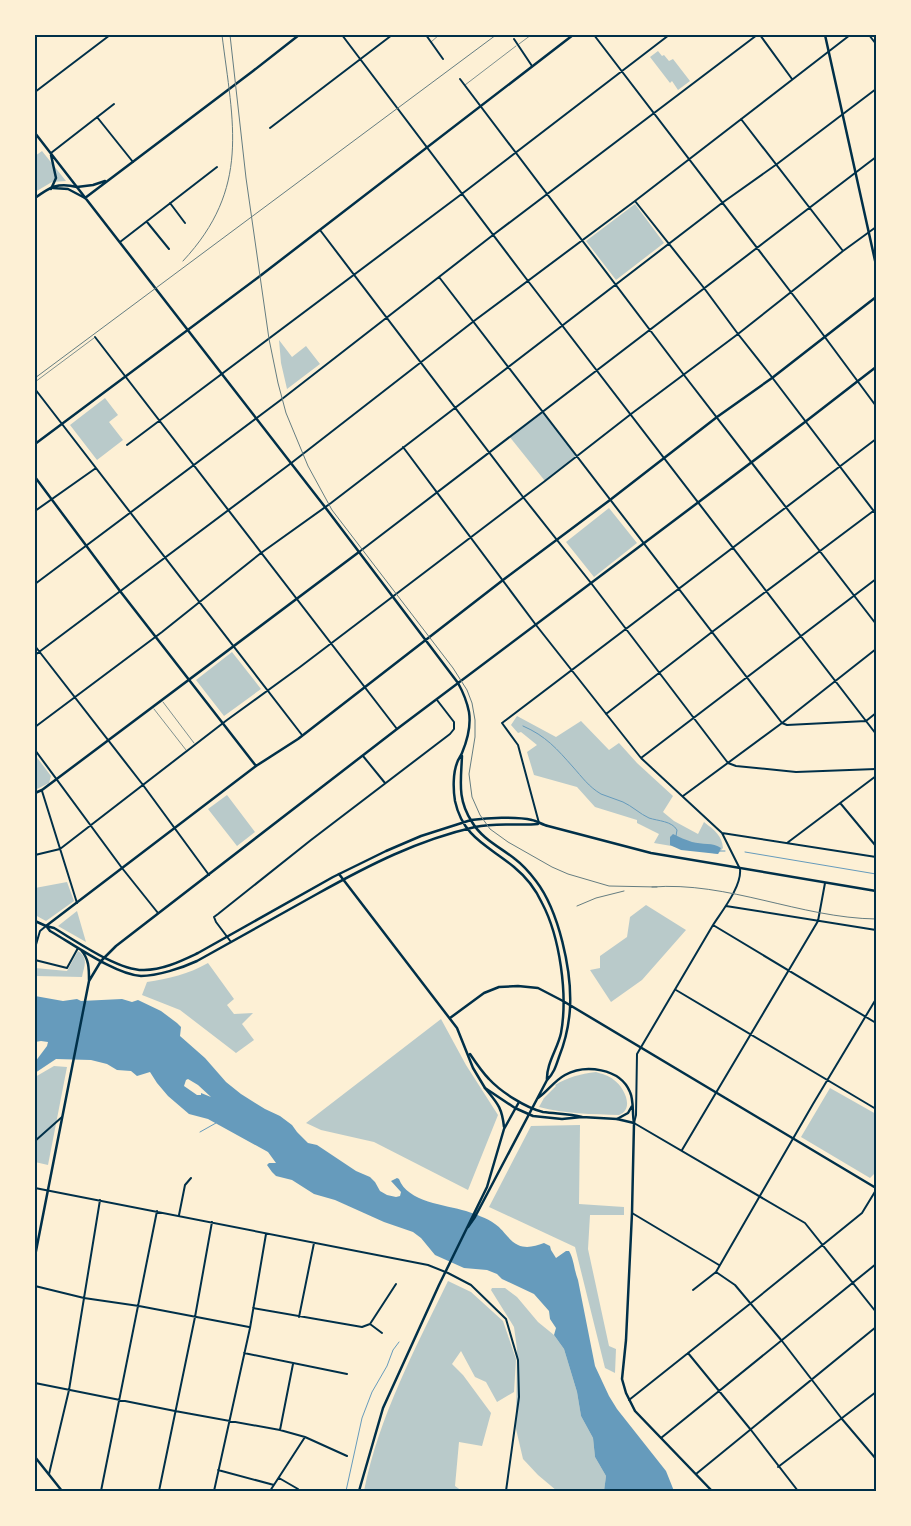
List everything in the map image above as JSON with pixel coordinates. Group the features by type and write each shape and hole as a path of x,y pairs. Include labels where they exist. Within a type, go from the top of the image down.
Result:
{"main road":[{"path":"85,198 299,35"},
{"path":"35,444 320,230 573,35"},
{"path":"824,35 876,265"},
{"path":"35,133 458,683 469,713 468,731 457,764 454,788 455,801 468,829 480,843 520,873 541,900 551,926 560,959 564,1001 561,1031 558,1044 546,1073 547,1080"},
{"path":"51,154 56,178 51,188"},
{"path":"35,198 51,188 62,184 77,187 94,186 109,180"},
{"path":"51,188 68,189 85,198"},
{"path":"46,926 256,766 302,735 365,688 503,580 558,540 717,417 772,378 876,297"},
{"path":"90,981 104,957 158,913 397,729 806,422 876,367"},
{"path":"35,477 120,591 256,766"},
{"path":"35,792 42,790 109,741 358,552"},
{"path":"359,1491 383,1408 438,1284 547,1080 552,1075 563,1047 570,1005 566,959 555,919 546,898 525,867 492,843 475,827 465,809 461,793 462,753"},
{"path":"35,921 54,928 120,965 132,969 157,969 181,962 339,874 399,845 464,822 482,818 533,820 651,853 876,891"},
{"path":"46,926 50,931 118,970 142,976 186,966 343,880 418,844 475,827 539,823"},
{"path":"339,874 460,1032 474,1068 485,1088 500,1107 504,1129"},
{"path":"35,1256 90,981 87,958 78,947"},
{"path":"450,1018 484,993 499,987 538,988 564,1001 876,1189"},
{"path":"467,1051 489,1079 519,1102 534,1110 574,1114 582,1117"},
{"path":"537,1099 552,1084 565,1075 577,1070 589,1069 602,1070 620,1078 630,1092 634,1123 632,1213 626,1346 622,1379 635,1411 712,1491"},
{"path":"485,1088 515,1108 533,1116 562,1119 582,1117 634,1123"},
{"path":"489,1188 504,1129 519,1102"},
{"path":"617,1120 628,1113 633,1104"},
{"path":"35,1457 62,1491"}],"street":[{"path":"35,92 110,35"},
{"path":"342,35 528,281 876,734"},
{"path":"270,128 392,35"},
{"path":"426,35 443,59"},
{"path":"594,35 876,406"},
{"path":"127,445 462,194 514,152 669,35"},
{"path":"35,584 759,35 792,79"},
{"path":"35,655 290,464 474,321 689,160 850,35"},
{"path":"869,35 876,44"},
{"path":"514,39 532,66"},
{"path":"460,79 684,375 876,624"},
{"path":"35,728 261,553 455,408 722,203 876,89"},
{"path":"51,154 114,104"},
{"path":"97,117 133,162"},
{"path":"741,119 843,251"},
{"path":"358,552 876,157"},
{"path":"119,243 217,167"},
{"path":"635,201 875,510 876,514"},
{"path":"170,203 185,222"},
{"path":"147,221 169,250"},
{"path":"35,855 60,849 876,227"},
{"path":"320,230 728,763 736,766 796,772 876,769"},
{"path":"439,277 782,723 788,725 866,721 876,713"},
{"path":"95,337 397,729"},
{"path":"35,388 302,735"},
{"path":"539,823 518,745 502,723 876,439"},
{"path":"403,447 536,625 641,758 722,833 740,869 741,874 726,906 637,1054 636,1115 634,1123 805,1222 876,1312"},
{"path":"35,511 96,468"},
{"path":"606,714 875,510"},
{"path":"641,758 876,579"},
{"path":"35,646 143,785 209,875"},
{"path":"683,796 782,723 876,650"},
{"path":"231,942 214,917 384,783 450,734 454,729 454,722 437,700"},
{"path":"35,750 122,868 158,913"},
{"path":"363,756 384,783"},
{"path":"787,844 876,776"},
{"path":"42,790 77,903"},
{"path":"841,803 876,844"},
{"path":"722,833 876,857"},
{"path":"682,1150 818,922 825,883"},
{"path":"726,906 876,930"},
{"path":"713,925 876,1023"},
{"path":"35,948 40,931 46,926"},
{"path":"35,960 67,968 78,947"},
{"path":"675,989 827,1081 875,1107"},
{"path":"693,1290 716,1272 876,999"},
{"path":"35,1141 62,1117"},
{"path":"179,1215 185,1186 191,1178"},
{"path":"35,1188 428,1265 448,1273 471,1286 506,1318 518,1360 519,1397 506,1491"},
{"path":"629,1400 862,1213 876,1189"},
{"path":"50,1474 68,1390 100,1200"},
{"path":"101,1491 121,1399 157,1211"},
{"path":"632,1213 719,1265"},
{"path":"159,1491 195,1317 212,1222"},
{"path":"214,1491 250,1328 266,1233"},
{"path":"299,1317 314,1242"},
{"path":"661,1438 876,1264"},
{"path":"716,1272 735,1284 842,1419 876,1458"},
{"path":"253,1308 362,1327 370,1324 396,1284"},
{"path":"35,1286 84,1298 139,1306 250,1328"},
{"path":"370,1324 382,1333"},
{"path":"696,1474 876,1327"},
{"path":"244,1353 347,1374"},
{"path":"688,1353 798,1491"},
{"path":"280,1430 293,1364"},
{"path":"35,1383 229,1422 280,1430 305,1437 347,1456"},
{"path":"778,1467 876,1392"},
{"path":"270,1491 305,1437"},
{"path":"218,1470 274,1485"},
{"path":"279,1478 299,1491"}],"lane":[{"path":"431,42 440,35"},
{"path":"465,85 531,35"},
{"path":"35,382 95,337"},
{"path":"162,701 196,744"},
{"path":"152,708 187,751"}],"shaded area":[{"path":"658,51 669,61 673,59 690,81 678,90 672,81 670,83 650,57"},
{"path":"42,151 66,181 52,182 35,192 35,156"},
{"path":"635,204 664,243 616,280 586,241"},
{"path":"279,340 292,357 306,346 320,364 287,389 281,363"},
{"path":"105,398 118,415 109,422 123,440 97,460 70,425"},
{"path":"542,411 576,456 545,481 509,436"},
{"path":"609,508 637,543 594,577 566,542"},
{"path":"232,652 261,689 224,716 196,680"},
{"path":"517,716 556,737 581,721 609,750 619,743 637,763 673,796 663,812 674,821 698,834 704,822 719,836 723,848 718,854 654,843 659,834 637,823 637,820 595,807 577,787 534,775 527,752 537,745 521,732 518,733 511,725"},
{"path":"35,755 51,776 49,783 35,790"},
{"path":"227,795 255,832 237,846 208,809"},
{"path":"67,882 74,901 46,921 35,915 35,888"},
{"path":"646,905 686,930 642,980 611,1002 590,970 600,968 600,956 627,937 630,917"},
{"path":"77,911 86,942 58,926"},
{"path":"78,951 85,959 82,977 35,976 35,968 67,971"},
{"path":"208,963 234,999 227,1005 234,1014 253,1013 242,1024 254,1040 236,1053 180,1010 142,995 147,982 178,976"},
{"path":"441,1019 466,1065 498,1115 468,1190 374,1142 321,1130 306,1123"},
{"path":"54,1066 67,1067 48,1165 35,1162 35,1077"},
{"path":"596,1072 612,1078 618,1083 626,1098 627,1103 624,1112 619,1115 589,1114 539,1107 555,1085 574,1076"},
{"path":"830,1088 876,1114 876,1172 870,1178 801,1137"},
{"path":"580,1125 579,1204 624,1207 624,1215 590,1215 588,1249 609,1346 616,1349 615,1373 605,1368 575,1247 489,1207 531,1126"},
{"path":"448,1281 471,1292 503,1321 516,1359 514,1392 497,1402 486,1382 475,1377 461,1351 452,1364 463,1375 491,1413 482,1446 459,1442 455,1486 462,1491 364,1491 388,1410"},
{"path":"492,1288 505,1288 517,1297 538,1322 554,1335 564,1349 577,1392 581,1416 593,1438 595,1457 606,1476 604,1491 557,1491 523,1459 516,1429 517,1349 514,1327 491,1290"}],"water":[{"path":"673,834 692,842 714,845 721,848 718,854 681,850 670,845 670,837"},
{"path":"35,996 63,1001 77,999 81,1001 122,999 132,1002 138,1000 161,1011 177,1023 181,1027 180,1036 205,1058 226,1082 241,1094 280,1116 292,1125 308,1143 317,1145 356,1171 370,1177 380,1191 387,1195 400,1196 401,1192 391,1181 397,1178 403,1187 418,1198 481,1216 498,1226 518,1245 528,1247 544,1243 550,1246 556,1258 569,1251 578,1280 595,1366 617,1409 666,1471 674,1491 604,1491 606,1476 595,1457 593,1438 581,1416 577,1392 564,1349 554,1335 556,1328 550,1319 549,1311 534,1294 487,1270 464,1268 435,1255 421,1238 413,1232 384,1222 335,1200 314,1194 292,1180 276,1176 267,1165 269,1163 276,1163 268,1152 208,1119 189,1114 168,1096 150,1072 137,1076 131,1071 117,1070 107,1064 91,1060 56,1059 35,1073 35,1062 48,1042 35,1042","holes":["188,1079 211,1097 201,1093 201,1095 197,1095 184,1086"]}],"waterway":[{"path":"523,726 551,744 586,782 601,794 620,801 649,818 672,825 677,830 676,836"},
{"path":"719,851 725,851"},
{"path":"745,852 876,874"},
{"path":"200,1132 216,1123"},
{"path":"346,1491 362,1418 372,1392 399,1342"}],"railway":[{"path":"183,261 205,234 219,207 228,181 232,154 232,126 222,35"},
{"path":"230,35 246,178 269,339 286,413 308,466 332,510 453,668 467,690 475,720 475,737 469,774 472,797 480,815 490,829 508,842 568,874 609,886 657,887"},
{"path":"35,378 496,35"},
{"path":"652,887 708,889 820,913 876,919"},
{"path":"577,906 596,898 624,891"}]}
